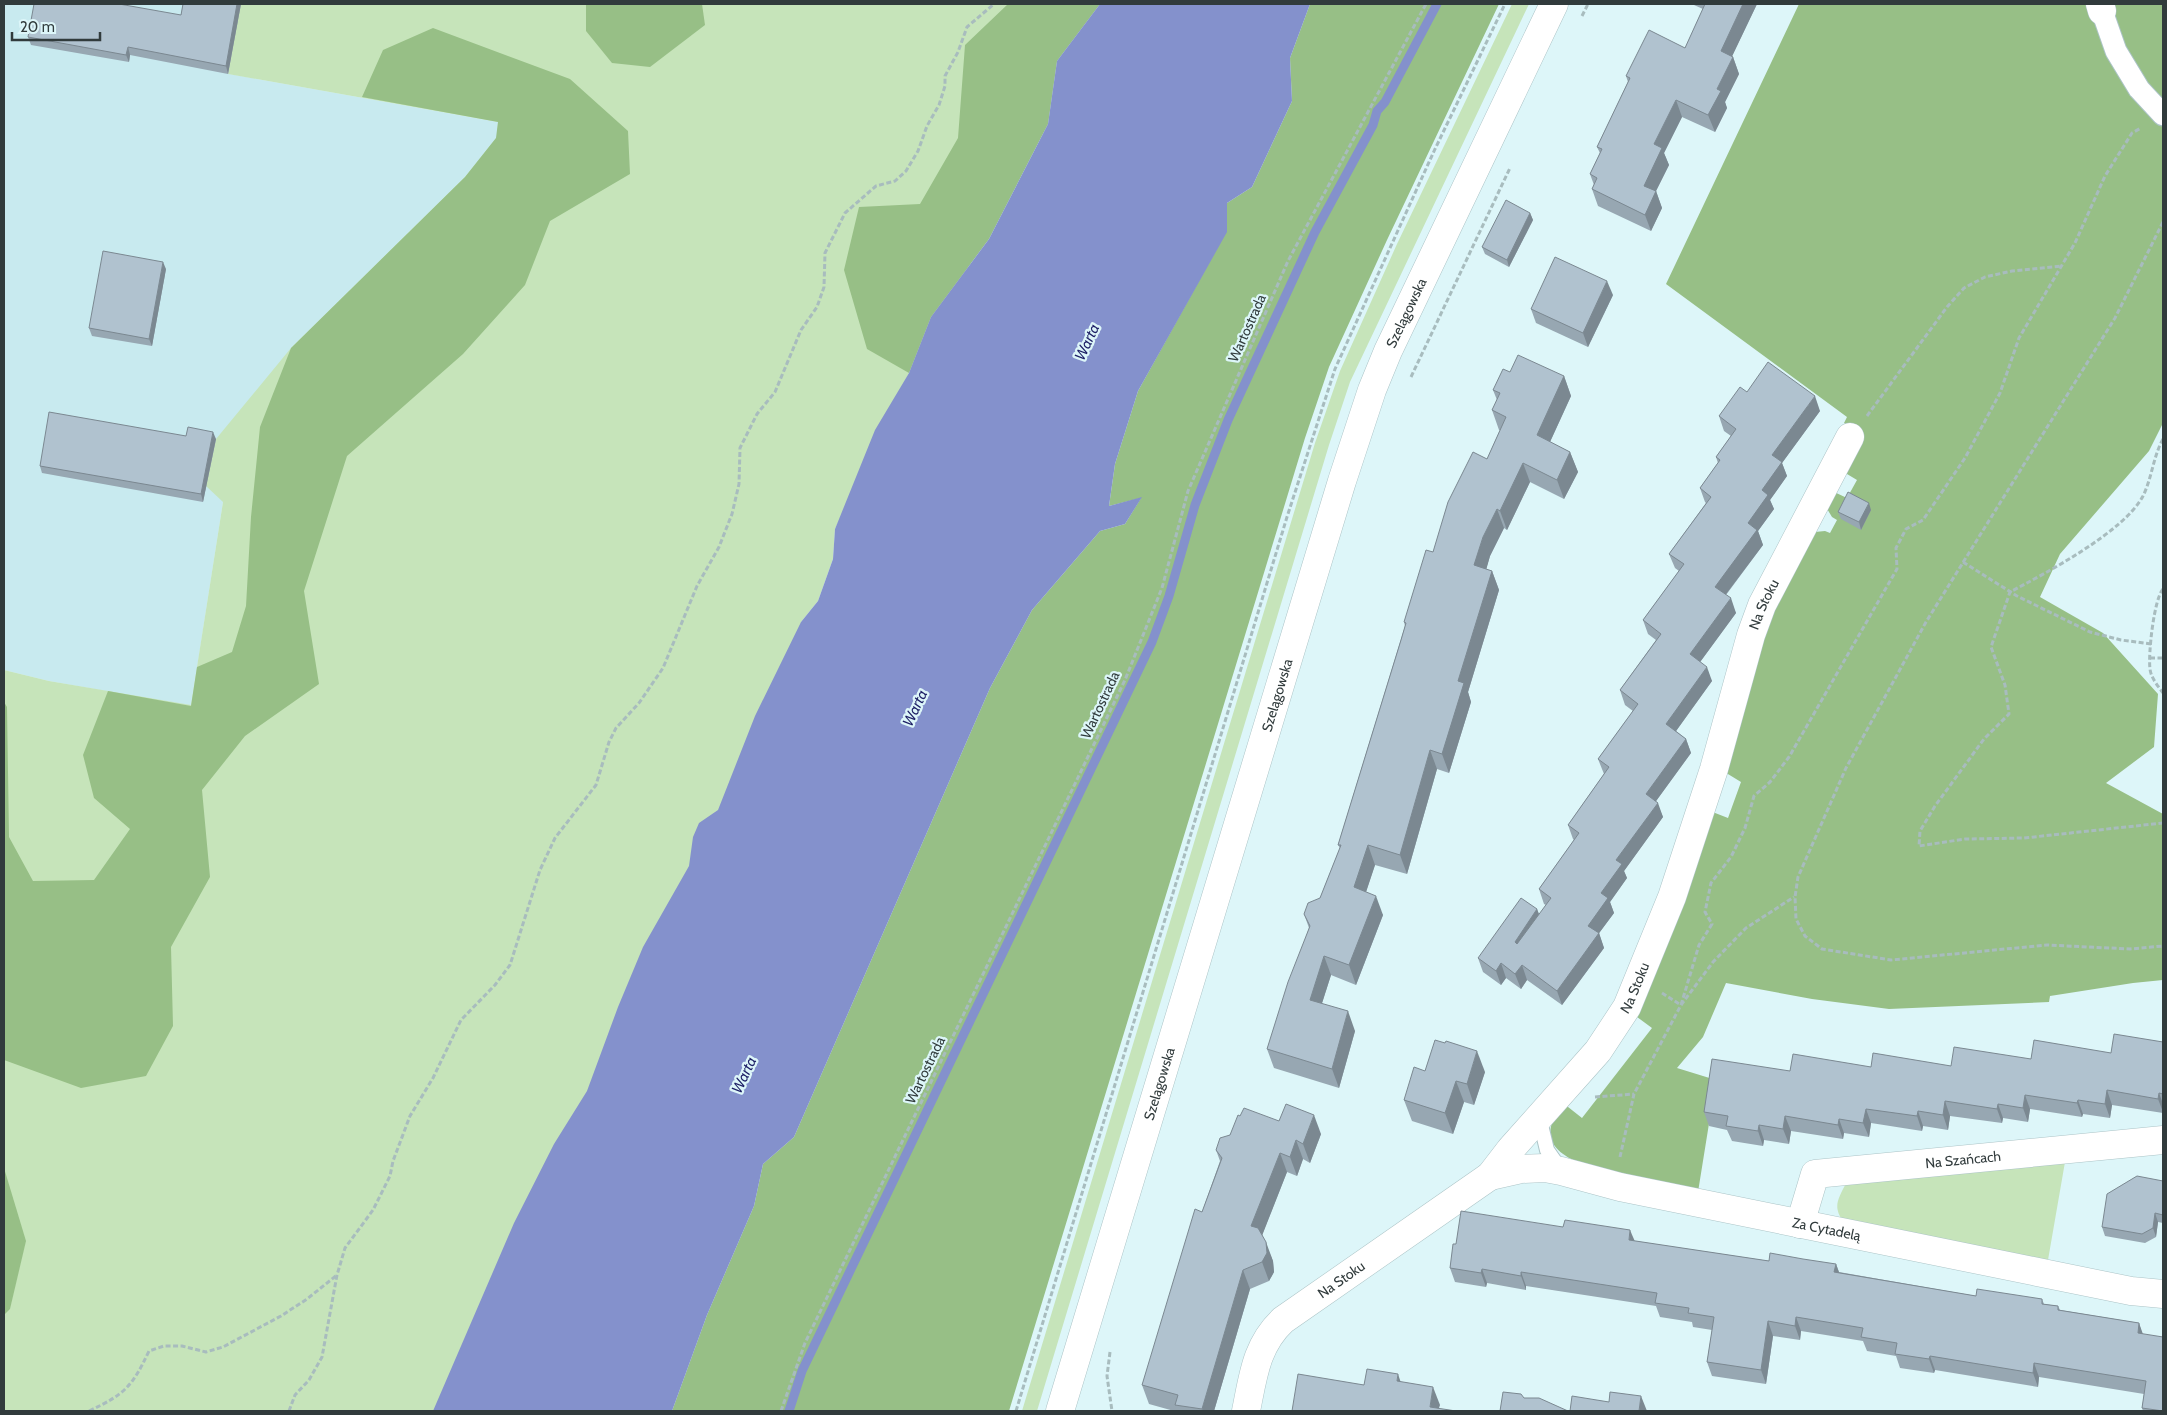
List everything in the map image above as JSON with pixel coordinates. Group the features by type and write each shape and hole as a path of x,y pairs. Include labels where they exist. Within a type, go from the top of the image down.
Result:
{"street":[{"name":"Szelągowska","path":"1060,1411 1357,431 1388,351 1554,4"},
{"path":"2101,7 2116,51 2155,119"},
{"name":"Na Stoku","path":"1246,1411 1257,1360 1262,1345 1270,1332 1283,1320 1356,1268 1490,1176 1539,1116 1598,1051 1627,1007 1672,897 1714,769 1762,606 1850,437"},
{"name":"Na Szańcach","path":"1800,1224 1815,1174 2163,1140"},
{"name":"Za Cytadelą","path":"1490,1176 1521,1169 1545,1168 1614,1185 1800,1224 2131,1291 2163,1294"}],"lane":[{"path":"1539,1116 1547,1150 1561,1171"}],"path":[{"path":"289,1411 295,1395 309,1380 322,1357 337,1275 345,1248 373,1210 390,1176 393,1161 410,1116 433,1078 461,1020 495,985 510,966 540,870 555,838 596,785 609,742 616,728 639,703 664,668 697,586 719,547 732,514 739,484 740,448 757,414 775,392 802,330 817,307 824,288 824,253 845,213 876,186 895,180 906,171 918,151 927,126 940,105 945,86 945,76 958,52 967,27 994,4"},
{"name":"Wartostrada","path":"781,1411 806,1343 1125,680 1162,588 1188,491 1288,261 1426,4"},
{"path":"1016,1411 1285,527 1335,369 1505,4"},
{"path":"1580,22 1588,4"},
{"path":"1681,1006 1699,945 1712,924 1705,912 1711,883 1731,857 1745,828 1754,796 1770,782 1789,757 1897,569 1896,548 1906,529 1923,520 1965,458 2000,393 2019,338 2075,243 2105,176 2132,132 2155,119"},
{"path":"1410,378 1512,164"},
{"path":"2163,222 2115,318 1926,622 1846,768 1798,877 1795,897 1796,919 1805,936 1822,950 1891,960 2048,945 2130,949 2163,946"},
{"path":"1850,437 1887,391 1947,307 1964,288 1986,277 2012,271 2061,266"},
{"path":"2163,439 2154,458 2143,496 2128,516 2093,544 2010,592 1991,647 2005,685 2009,714 1984,739 1935,806 1920,831 1919,846 1965,839 2024,838 2163,823"},
{"path":"1963,562 2010,592 2090,632 2121,640 2151,644"},
{"path":"2163,589 2158,598 2150,658 2150,671 2163,693"},
{"path":"2150,658 2163,658"},
{"path":"1614,1185 1634,1094 1681,1006 1713,962 1746,928 1795,897"},
{"path":"89,1411 117,1398 136,1378 149,1351 164,1346 182,1346 206,1352 224,1347 281,1316 307,1299 337,1275"},
{"path":"1110,1351 1107,1376 1112,1411"}],"shaded area":[{"path":"4,4 240,4 229,74 498,122 497,138 465,177 291,348 223,502 191,706 49,681 4,670"}],"green space":[{"path":"240,4 1100,4 1057,61 1048,124 909,373 835,529 833,559 818,601 801,622 800,643 441,1411 4,1411 4,670 49,681 191,705 223,502 206,486 216,439 291,348 465,177 497,137 498,122 228,74"},
{"path":"586,4 702,4 705,25 650,67 612,63 586,31"},
{"path":"1008,4 1100,4 1057,61 1048,124 989,239 931,317 909,373 867,349 844,270 859,207 920,204 958,138 965,45"},
{"path":"1310,4 1499,4 1329,367 1305,438 1009,1411 672,1411 707,1315 754,1206 763,1164 794,1137 990,688 1032,610 1100,531 1125,524 1141,498 1109,506 1115,464 1138,391 1226,232 1227,203 1252,187 1292,101 1290,58"},
{"path":"1512,4 1529,4 1350,382 1329,445 1037,1411 1022,1411 1315,443 1340,371 1397,244"},
{"path":"1799,4 2163,4 2163,423 2149,451 2060,554 2040,597 2103,633 2158,694 2154,747 2106,783 2163,814 2163,980 2050,996 2049,1002 1889,1009 1812,999 1726,983 1703,1037 1677,1068 1716,1080 1698,1192 1582,1164 1562,1153 1555,1146 1550,1132 1556,1114 1563,1103 1582,1118 1652,1028 1633,1014 1710,811 1728,818 1741,782 1723,771 1762,635 1815,532 1825,531 1830,533 1837,520 1832,517 1826,507 1832,491 1847,498 1857,480 1842,471 1862,434 1844,423 1847,417 1666,284"},
{"path":"433,28 570,79 628,131 630,174 550,221 525,285 463,354 347,456 304,591 319,684 245,736 202,790 210,877 171,947 173,1026 146,1076 81,1088 4,1060 4,702 7,707 9,837 33,881 94,880 130,829 94,798 83,755 108,691 191,706 197,667 232,652 246,606 251,517 260,427 291,348 465,177 496,138 498,122 362,97 383,50"},
{"path":"2065,1162 2048,1260 1843,1221 1838,1211 1839,1198 1846,1183"},
{"path":"4,1168 26,1241 10,1309 4,1315"}],"water":[{"name":"Warta","path":"1100,4 1310,4 1290,58 1292,101 1252,187 1227,203 1227,232 1138,391 1115,464 1109,506 1142,497 1125,524 1100,531 1032,610 990,688 794,1137 763,1164 754,1206 707,1315 672,1411 433,1411 514,1223 554,1144 587,1091 618,1007 643,947 689,866 693,837 699,823 718,810 755,716 801,622 818,601 833,559 835,529 875,430 909,373 931,317 989,239 1048,124 1057,61"}],"building":[{"path":"34,4 119,4 181,15 183,4 237,4 226,66 128,47 126,55 28,37"},
{"path":"1705,4 1743,4 1721,51 1733,57 1717,89 1721,91 1708,115 1676,100 1654,144 1662,148 1644,186 1656,191 1645,215 1592,189 1597,178 1590,174 1602,149 1597,147 1630,78 1626,76 1649,30 1685,48"},
{"path":"1506,200 1530,213 1507,260 1482,247"},
{"path":"103,251 163,262 149,339 89,328"},
{"path":"1555,257 1607,281 1583,333 1531,309"},
{"path":"1518,355 1564,376 1537,435 1570,452 1557,480 1523,463 1500,511 1497,509 1483,537 1474,565 1492,571 1458,681 1464,683 1442,754 1430,750 1400,855 1368,845 1354,887 1376,896 1349,965 1324,956 1310,1000 1348,1011 1332,1069 1267,1049 1288,982 1310,926 1304,914 1308,903 1320,898 1341,845 1338,845 1401,640 1406,623 1404,622 1426,550 1433,552 1448,502 1473,452 1487,459 1506,417 1492,410 1500,393 1493,390 1503,369 1510,372"},
{"path":"1768,362 1815,396 1772,455 1782,462 1762,490 1768,495 1748,523 1757,530 1715,587 1731,598 1690,654 1707,667 1666,724 1686,739 1646,794 1658,803 1616,860 1622,864 1601,893 1608,898 1588,926 1599,933 1557,991 1522,965 1515,974 1501,963 1496,971 1478,958 1521,898 1537,909 1515,942 1517,944 1551,898 1539,889 1579,833 1568,825 1609,767 1598,759 1638,704 1620,690 1661,634 1643,620 1684,564 1669,554 1711,497 1700,488 1720,460 1716,457 1736,429 1719,416 1740,387 1747,392"},
{"path":"49,412 186,436 188,427 213,432 201,494 40,466"},
{"path":"1848,492 1869,503 1859,522 1838,512"},
{"path":"2114,1034 2163,1042 2163,1094 2159,1093 2158,1099 2107,1090 2105,1104 2078,1100 2077,1103 2025,1095 2023,1108 1998,1104 1997,1109 1945,1101 1943,1115 1918,1111 1917,1116 1866,1109 1863,1123 1839,1119 1838,1125 1785,1116 1783,1129 1759,1125 1758,1131 1726,1126 1728,1116 1704,1112 1712,1059 1790,1071 1793,1054 1871,1067 1873,1053 1951,1066 1954,1047 2031,1059 2034,1040 2111,1053"},
{"path":"1435,1040 1445,1043 1446,1041 1477,1051 1467,1084 1456,1081 1445,1113 1404,1100 1414,1067 1425,1071"},
{"path":"1286,1104 1314,1115 1303,1144 1296,1140 1290,1157 1280,1153 1251,1226 1258,1228 1266,1242 1267,1253 1262,1262 1243,1270 1202,1409 1175,1405 1178,1395 1142,1385 1195,1209 1202,1212 1222,1158 1216,1150 1220,1138 1230,1135 1238,1115 1240,1116 1244,1108 1279,1121"},
{"path":"2137,1176 2163,1181 2163,1215 2155,1213 2153,1228 2142,1234 2102,1227 2107,1194"},
{"path":"1461,1211 1563,1227 1565,1220 1630,1230 1629,1240 1769,1261 1770,1253 1836,1264 1834,1272 1976,1296 1977,1289 2042,1299 2042,1304 2058,1306 2058,1310 2139,1323 2138,1333 2163,1337 2163,1411 2142,1408 2146,1381 2034,1363 2033,1373 1930,1356 1929,1359 1895,1354 1897,1343 1861,1337 1863,1328 1796,1317 1795,1326 1768,1321 1761,1370 1707,1362 1714,1317 1688,1313 1689,1308 1655,1303 1657,1293 1521,1272 1521,1276 1482,1269 1481,1273 1450,1268 1453,1244 1456,1244"},
{"path":"1367,1369 1398,1374 1397,1381 1433,1387 1430,1407 1456,1411 1292,1411 1298,1374 1364,1385"},
{"path":"1503,1392 1521,1394 1524,1398 1539,1398 1568,1411 1500,1411"},
{"path":"1610,1392 1641,1396 1639,1411 1570,1411 1572,1396 1609,1402"}],"waterway":[{"path":"789,1411 802,1371 1152,642 1169,596 1195,505 1228,420 1315,232 1373,125 1377,111 1385,102 1437,4"}]}
